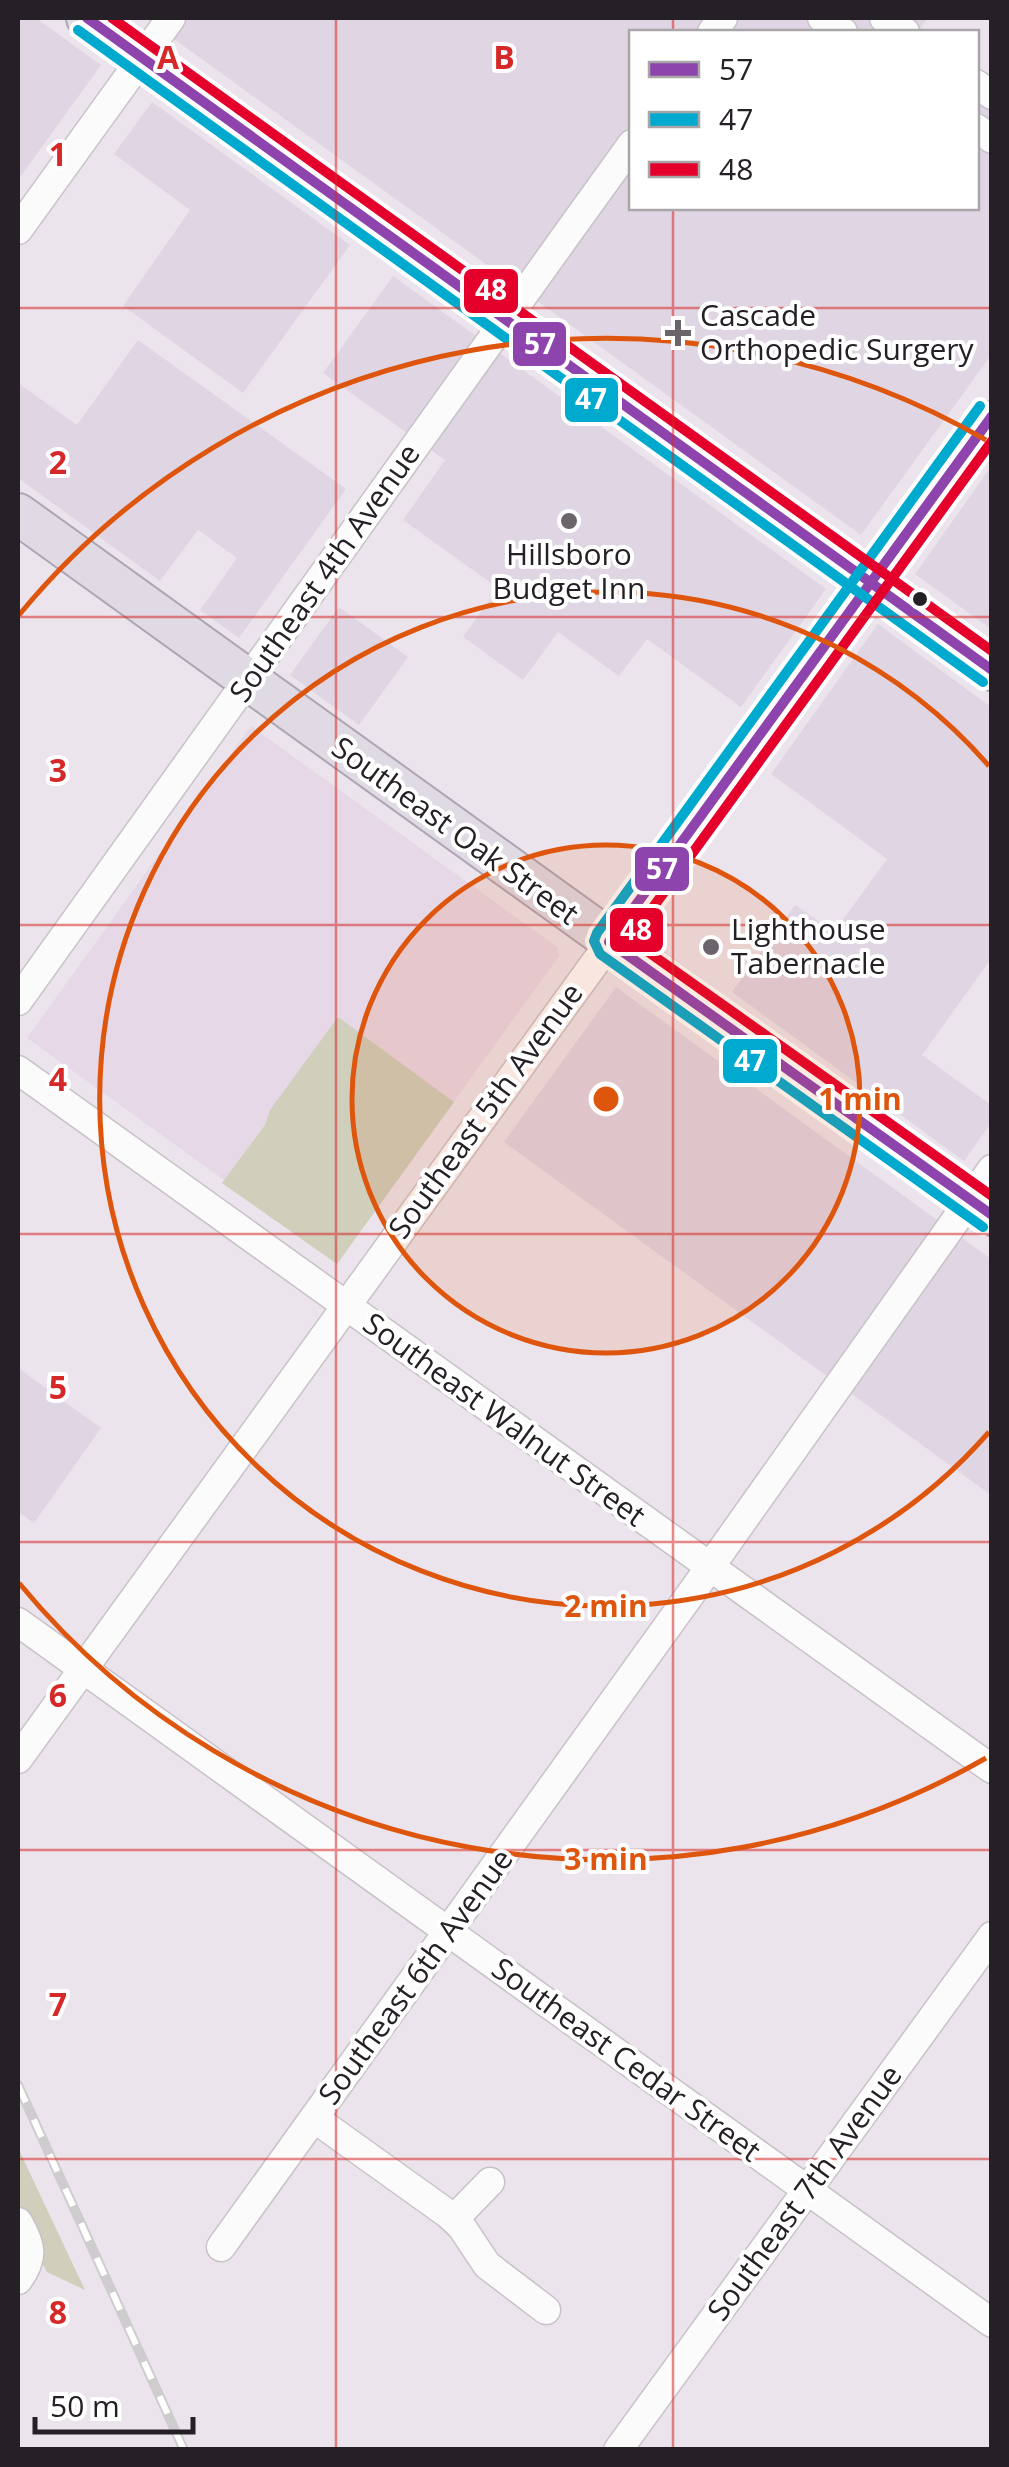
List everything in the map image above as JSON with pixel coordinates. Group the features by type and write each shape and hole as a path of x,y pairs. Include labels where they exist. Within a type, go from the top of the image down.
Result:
{"highway":[{"path":"87,18 992,670"},
{"name":"Southeast Oak Street","path":"18,514 609,942 984,1195"}],"street":[{"path":"18,230 171,18"},
{"name":"Southeast 4th Avenue","path":"18,1002 629,148"},
{"name":"Southeast 5th Avenue","path":"18,1759 992,415"},
{"name":"Southeast Walnut Street","path":"18,1070 992,1768"},
{"name":"Southeast 6th Avenue","path":"221,2246 710,1567 984,1195"},
{"name":"Southeast Cedar Street","path":"18,1622 992,2323"},
{"name":"Southeast 7th Avenue","path":"618,2450 992,1936"},
{"path":"314,2118 454,2219 487,2266 546,2310"},
{"path":"454,2219 490,2182"},
{"path":"18,2222 31,2256 18,2280"}],"shaded area":[{"path":"18,18 36,18 101,65 18,180"},
{"path":"145,18 928,18 921,27 925,30 629,30 629,210 979,210 979,69 991,78 991,355 861,535"},
{"path":"152,102 350,245 243,393 123,306 190,210 114,154"},
{"path":"393,276 826,589 741,707 647,639 619,676 558,632 523,680 463,637 498,588 403,520 445,460 323,373"},
{"path":"138,340 346,489 239,638 200,610 237,558 198,530 160,581 18,478 18,383 77,425"},
{"path":"991,467 991,629 915,574"},
{"path":"339,607 408,657 359,725 290,675"},
{"path":"878,624 991,707 991,959 922,1055 991,1105 991,1123 964,1161 732,992 795,905 834,932 887,859 771,774"},
{"path":"251,726 557,947 559,956 338,1262 27,1038"},
{"path":"616,987 991,1259 991,1495 504,1142"},
{"path":"18,1368 101,1428 34,1523 18,1512"}],"green space":[{"path":"338,1017 454,1102 337,1264 222,1183"},
{"path":"18,2147 85,2290 47,2272 40,2259 38,2239 18,2205"}],"railway":[{"path":"18,2085 184,2450"}],"transit line":[{"name":"57","path":"87,18 992,670"},
{"name":"48","path":"112,18 992,651"},
{"name":"47","path":"78,30 983,682"},
{"name":"47","path":"980,406 594,941 600,954 983,1227"},
{"name":"57","path":"992,416 609,942 992,1215"},
{"name":"48","path":"992,441 630,939 992,1196"}],"place":[{"name":"Cascade Orthopedic Surgery","path":"678,333"},
{"name":"Hillsboro Budget Inn","path":"569,521"},
{"name":"Lighthouse Tabernacle","path":"711,947"}]}
